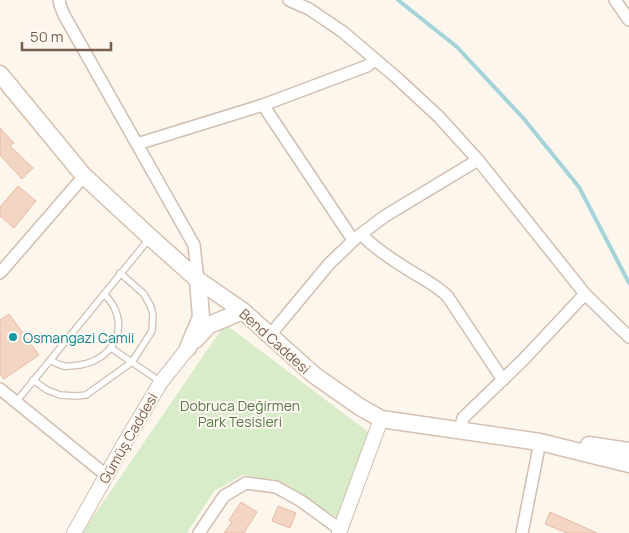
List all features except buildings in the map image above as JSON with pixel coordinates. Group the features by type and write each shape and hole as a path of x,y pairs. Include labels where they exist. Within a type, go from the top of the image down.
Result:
{"main road":[{"name":"Bend Caddesi","path":"0,74 84,176 198,280 243,311 314,375 360,407 381,419 540,442 629,464"},
{"path":"188,348 201,316 198,280"},
{"path":"188,348 209,325 243,311"},
{"path":"540,442 570,443 629,450"}],"street":[{"path":"59,0 64,15 194,245 198,280"},
{"path":"289,0 309,9 354,41 426,103 478,160 585,294 629,337"},
{"path":"615,0 629,20"},
{"path":"137,144 263,105 367,66 375,60"},
{"path":"263,105 357,237 440,289 448,297 503,380"},
{"path":"270,335 329,264 357,237 385,216 478,160"},
{"path":"0,273 84,176"},
{"path":"460,430 463,418 503,380 585,294"},
{"name":"Gümüş Caddesi","path":"74,533 161,382 188,348"},
{"path":"0,389 106,475"},
{"path":"199,533 224,496 246,482 276,487 301,501 340,531 381,419"},
{"path":"522,533 540,442"}],"lane":[{"path":"16,402 150,237"},
{"path":"33,380 47,390 60,395 86,395 132,362 152,331 153,315 144,294 120,273"},
{"path":"50,360 64,366 84,364 101,358 111,348 119,332 119,318 115,306 104,294"},
{"path":"111,348 161,382"}],"green space":[{"name":"Dobruca Değirmen Park Tesisleri","path":"225,324 371,434 337,517 276,480 243,475 214,491 187,533 82,533"}],"waterway":[{"path":"398,0 457,47 524,119 579,187 629,283"}],"place":[{"name":"Osmangazi Camii","path":"13,337"}]}
